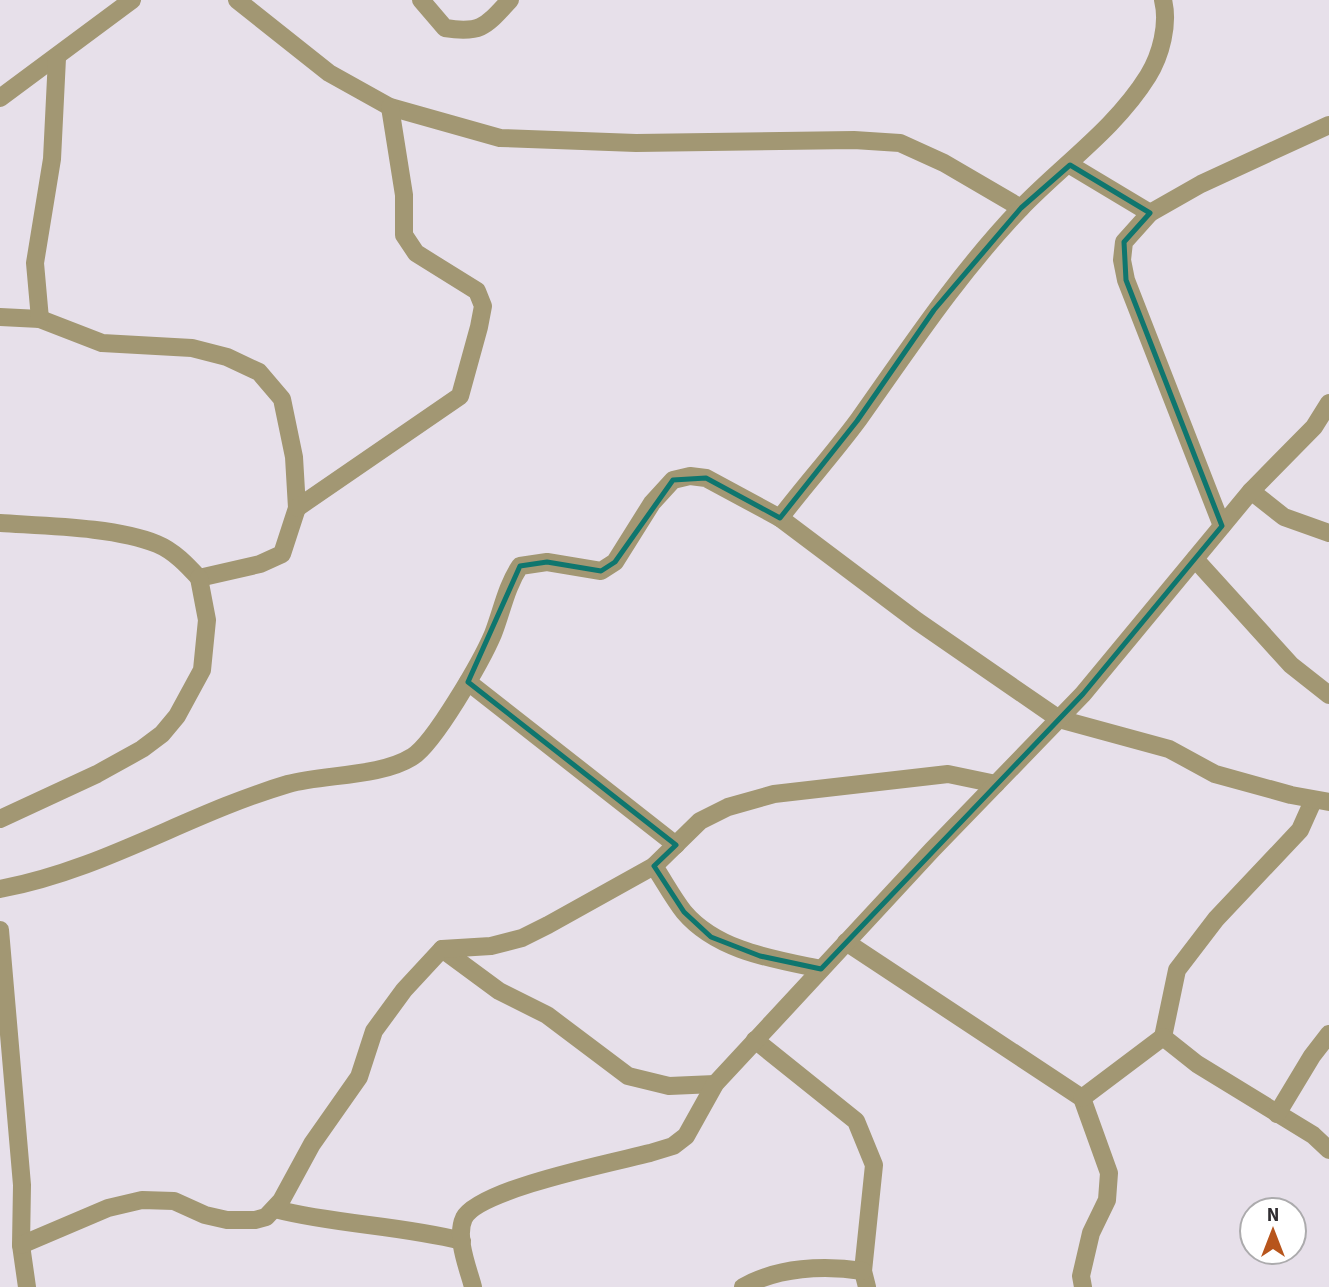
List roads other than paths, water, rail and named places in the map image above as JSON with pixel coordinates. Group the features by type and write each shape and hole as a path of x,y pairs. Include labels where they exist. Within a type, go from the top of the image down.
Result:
{"street":[{"path":"0,98 132,0"},
{"path":"237,0 329,73 390,107 500,138 636,143 854,140 900,143 944,163 1021,208"},
{"path":"421,0 445,28 466,32 485,27 510,0"},
{"path":"780,518 857,421 934,310 1021,208 1070,166 1130,102 1150,74 1162,37 1167,14 1163,0"},
{"path":"40,319 35,263 52,159 57,58"},
{"path":"297,508 460,396 479,327 483,306 477,291 416,253 404,235 404,195 390,107"},
{"path":"1222,526 1126,280 1122,260 1124,242 1150,213 1200,184 1329,125"},
{"path":"1070,166 1150,213"},
{"path":"0,317 40,319 102,343 192,348 227,357 259,372 282,399 293,457 297,508 290,537 282,554 260,564 199,578"},
{"path":"473,1287 462,1241 464,1219 474,1207 501,1192 673,1146 686,1136 715,1084 1059,719 1251,491 1314,427 1329,403"},
{"path":"0,889 74,871 202,815 289,784 368,771 411,757 431,738 468,682 493,634 512,577 520,566 547,562 601,571 615,562 652,503 673,480 690,476 706,478 780,518 917,621 1059,719 1168,749 1214,774 1321,801 1300,830 1216,919 1177,970 1163,1037 1082,1098"},
{"path":"1251,491 1284,517 1329,533"},
{"path":"0,523 121,535 157,544 179,557 199,578 207,620 202,670 177,716 162,734 142,749 97,774 0,819"},
{"path":"1195,559 1291,666 1329,695"},
{"path":"468,682 676,845"},
{"path":"21,1245 108,1208 142,1200 174,1201 227,1220 255,1220 275,1209 312,1144 359,1077 374,1031 404,990 442,949 491,946 522,938 654,866 700,821 727,807 774,794 948,774 996,784"},
{"path":"654,866 684,912 711,937 760,956 821,969"},
{"path":"0,930 22,1185 21,1245 27,1287"},
{"path":"846,942 1082,1098 1109,1173 1107,1200 1091,1233 1082,1276 1083,1287"},
{"path":"442,949 499,991 547,1016 628,1076 669,1086 715,1084"},
{"path":"1277,1114 1312,1056 1329,1034"},
{"path":"1163,1037 1197,1064 1313,1135 1329,1150"},
{"path":"743,1287 757,1279 831,1266 865,1279 874,1165 856,1121 755,1040"},
{"path":"275,1209 324,1220 416,1230 462,1241"}]}
